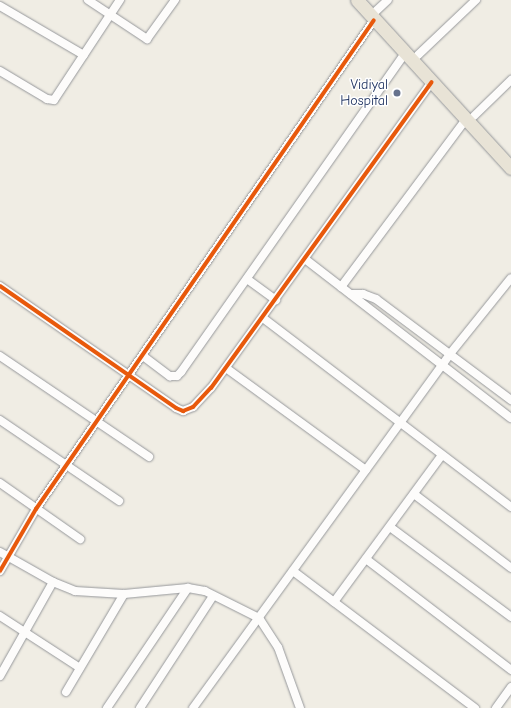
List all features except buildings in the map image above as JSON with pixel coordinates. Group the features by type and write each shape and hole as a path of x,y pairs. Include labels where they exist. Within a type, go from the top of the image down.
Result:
{"main road":[{"path":"357,0 375,15 470,117 511,168"},
{"path":"366,0 375,15"},
{"path":"412,54 432,82 511,155"}],"street":[{"path":"88,0 147,39 175,0"},
{"path":"0,70 47,99 54,100 120,0"},
{"path":"0,571 36,509 143,356 375,15 388,0"},
{"path":"143,356 170,376 177,376 246,279 412,54 476,0"},
{"path":"0,6 84,55"},
{"path":"342,287 470,117 511,80"},
{"path":"0,286 129,376 183,411 193,407 211,388 226,368 432,82"},
{"path":"305,259 511,418"},
{"path":"193,708 450,354 511,278"},
{"path":"246,279 276,300"},
{"path":"351,294 363,294 376,299 511,400"},
{"path":"262,318 511,507"},
{"path":"0,356 96,423 149,457"},
{"path":"226,368 366,470"},
{"path":"0,420 119,502"},
{"path":"334,602 442,455"},
{"path":"0,484 80,539"},
{"path":"414,494 511,568"},
{"path":"390,527 511,617"},
{"path":"0,552 53,582 75,591 124,594 188,588 205,591 259,618 278,647 300,708"},
{"path":"366,559 511,670"},
{"path":"293,571 475,708"},
{"path":"0,676 53,582"},
{"path":"108,708 188,588"},
{"path":"66,692 124,594"},
{"path":"140,708 213,596"},
{"path":"0,616 80,668"},
{"path":"496,708 511,687"}],"cycle path":[{"path":"0,571 36,509 374,20"},
{"path":"0,286 176,408 183,411 193,407 211,388 432,82"}],"place":[{"name":"Vidiyal Hospital","path":"397,93"}]}
